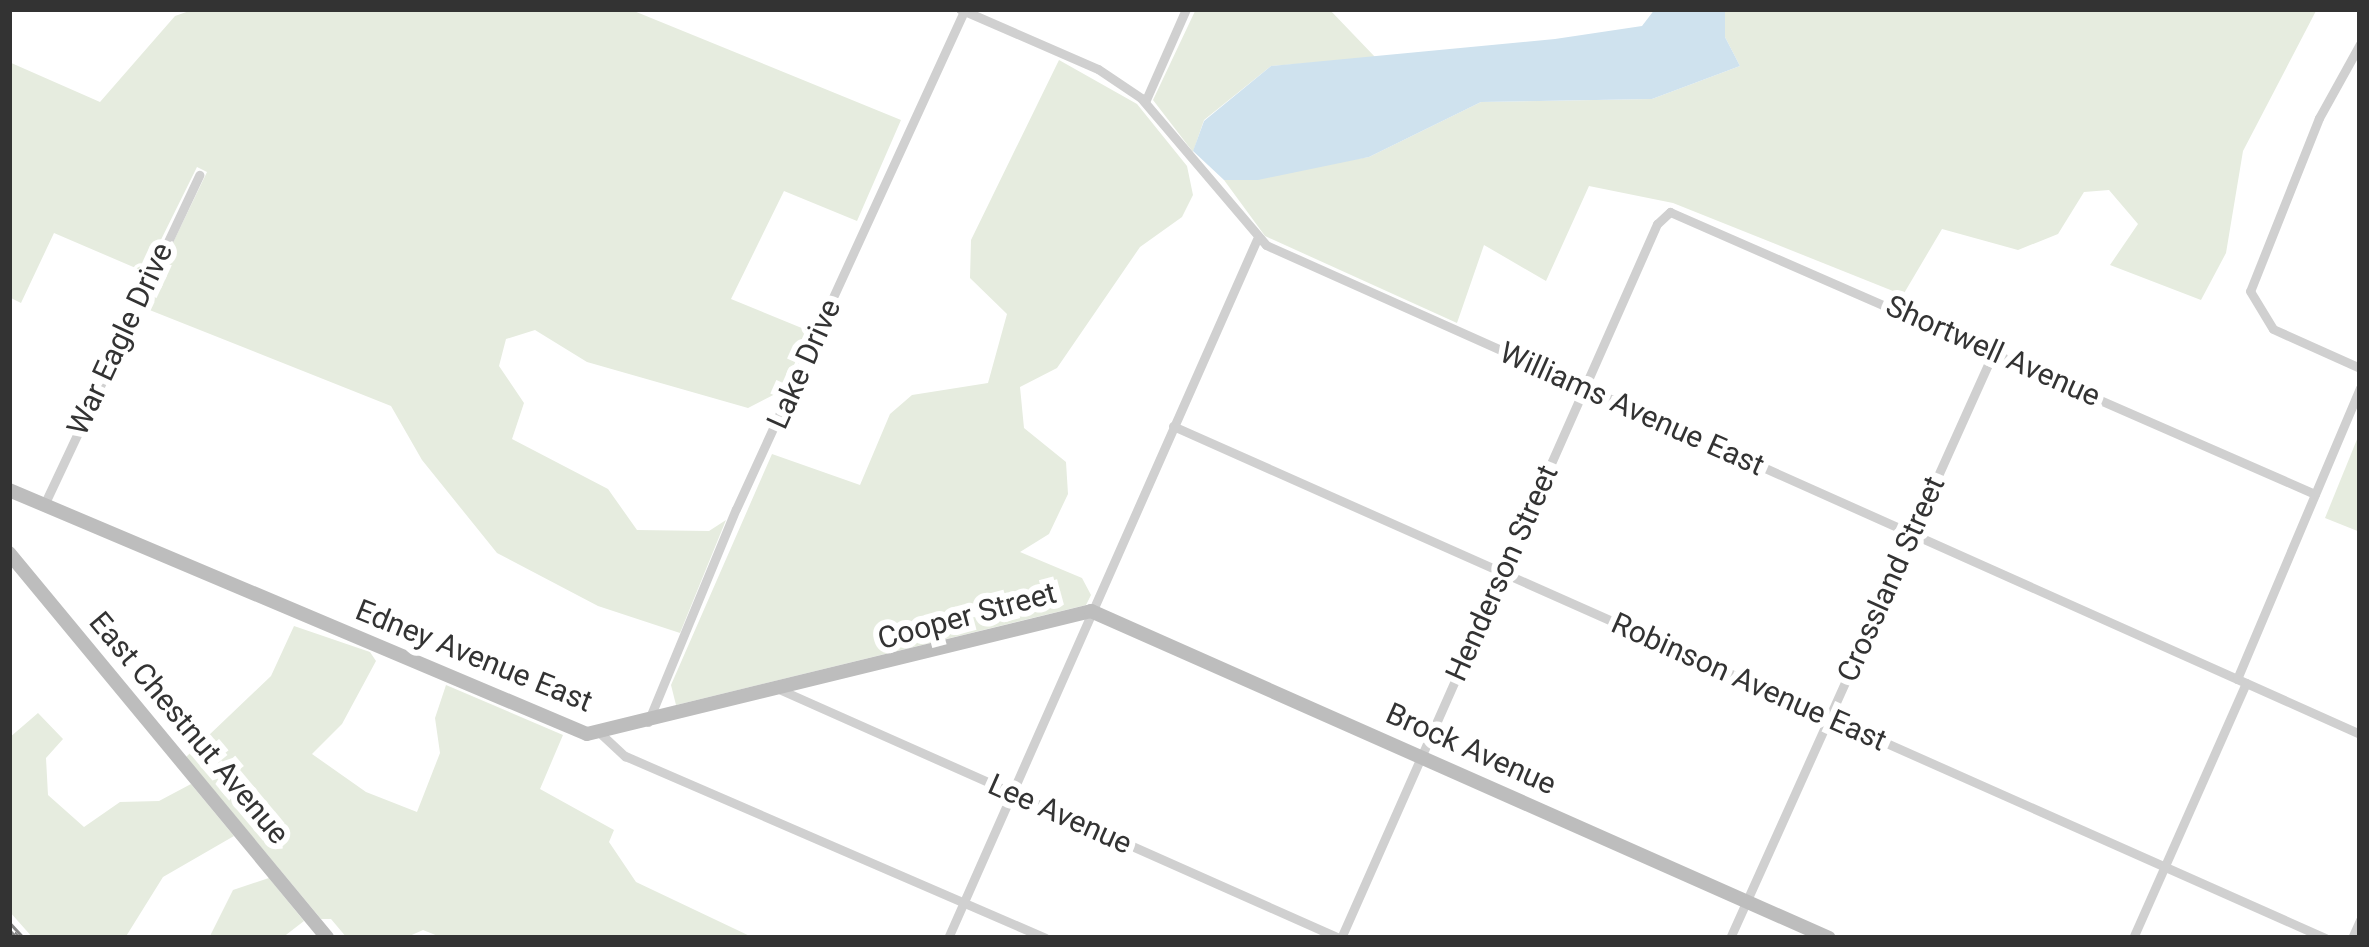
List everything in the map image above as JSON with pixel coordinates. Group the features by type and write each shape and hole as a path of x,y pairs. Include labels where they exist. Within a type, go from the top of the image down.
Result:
{"street":[{"path":"1145,102 1186,9"},
{"name":"Williams Avenue East","path":"963,10 1098,69 1145,102 1257,239 2360,734"},
{"name":"Lake Drive","path":"648,722 963,10"},
{"path":"2360,44 2319,118 2250,291 2273,329 2360,368"},
{"name":"War Eagle Drive","path":"44,505 199,175"},
{"name":"Shortwell Avenue","path":"1670,212 2315,494"},
{"name":"Henderson Street","path":"1340,938 1657,224 1670,212"},
{"name":"Cooper Street","path":"601,734 1091,611 1257,239"},
{"name":"Crossland Street","path":"1730,938 1994,351"},
{"path":"2133,938 2360,388"},
{"name":"Robinson Avenue East","path":"1173,426 2325,938"},
{"name":"Edney Avenue East","path":"9,490 571,731 601,734 626,757 1045,938"},
{"name":"East Chestnut Avenue","path":"9,553 327,938"},
{"path":"948,938 1091,611"},
{"name":"Brock Avenue","path":"1091,611 1829,938"},
{"name":"Lee Avenue","path":"781,690 1340,938"},
{"path":"2352,938 2360,920"}],"shaded area":[{"path":"195,9 629,9 901,120 857,221 784,191 731,299 809,331 783,390 748,408 587,362 535,330 506,339 499,366 524,403 512,439 608,489 637,530 709,531 726,520 680,633 598,606 497,553 422,460 391,406 142,307 207,172 197,167 145,272 54,233 21,303 9,297 9,62 100,102 175,16"},
{"path":"1196,9 1329,9 1376,58 1271,66 1204,120 1193,152 1153,100"},
{"path":"1725,9 2317,9 2243,151 2226,253 2201,300 2110,265 2138,224 2109,190 2084,192 2058,234 2018,250 1942,229 1903,295 1673,203 1589,186 1546,281 1484,245 1457,323 1265,236 1224,180 1369,157 1481,102 1652,99 1740,66 1725,37"},
{"path":"1059,60 1137,104 1187,166 1193,195 1182,217 1140,247 1057,368 1020,387 1024,428 1066,462 1068,494 1049,534 1020,552 1082,578 1091,595 1086,605 676,705 671,685 772,454 860,485 890,414 912,395 988,383 1007,314 970,278 971,240"},
{"path":"2360,432 2360,532 2325,518"},
{"path":"294,626 370,652 376,661 342,724 312,754 366,792 417,812 440,753 435,718 446,685 563,735 540,789 614,830 609,842 636,882 754,938 443,938 423,930 405,938 347,938 331,919 321,919 186,757 271,676"},
{"path":"38,713 63,739 46,758 48,795 84,827 120,802 159,801 191,784 234,836 163,877 125,938 33,938 9,911 9,738"},
{"path":"269,878 304,921 282,938 209,938 233,890"}],"water":[{"path":"1655,9 1725,9 1725,37 1740,66 1652,99 1481,102 1369,157 1258,180 1224,180 1193,151 1204,121 1271,66 1555,39 1642,26"}],"railway":[{"path":"9,926 20,938"}]}
